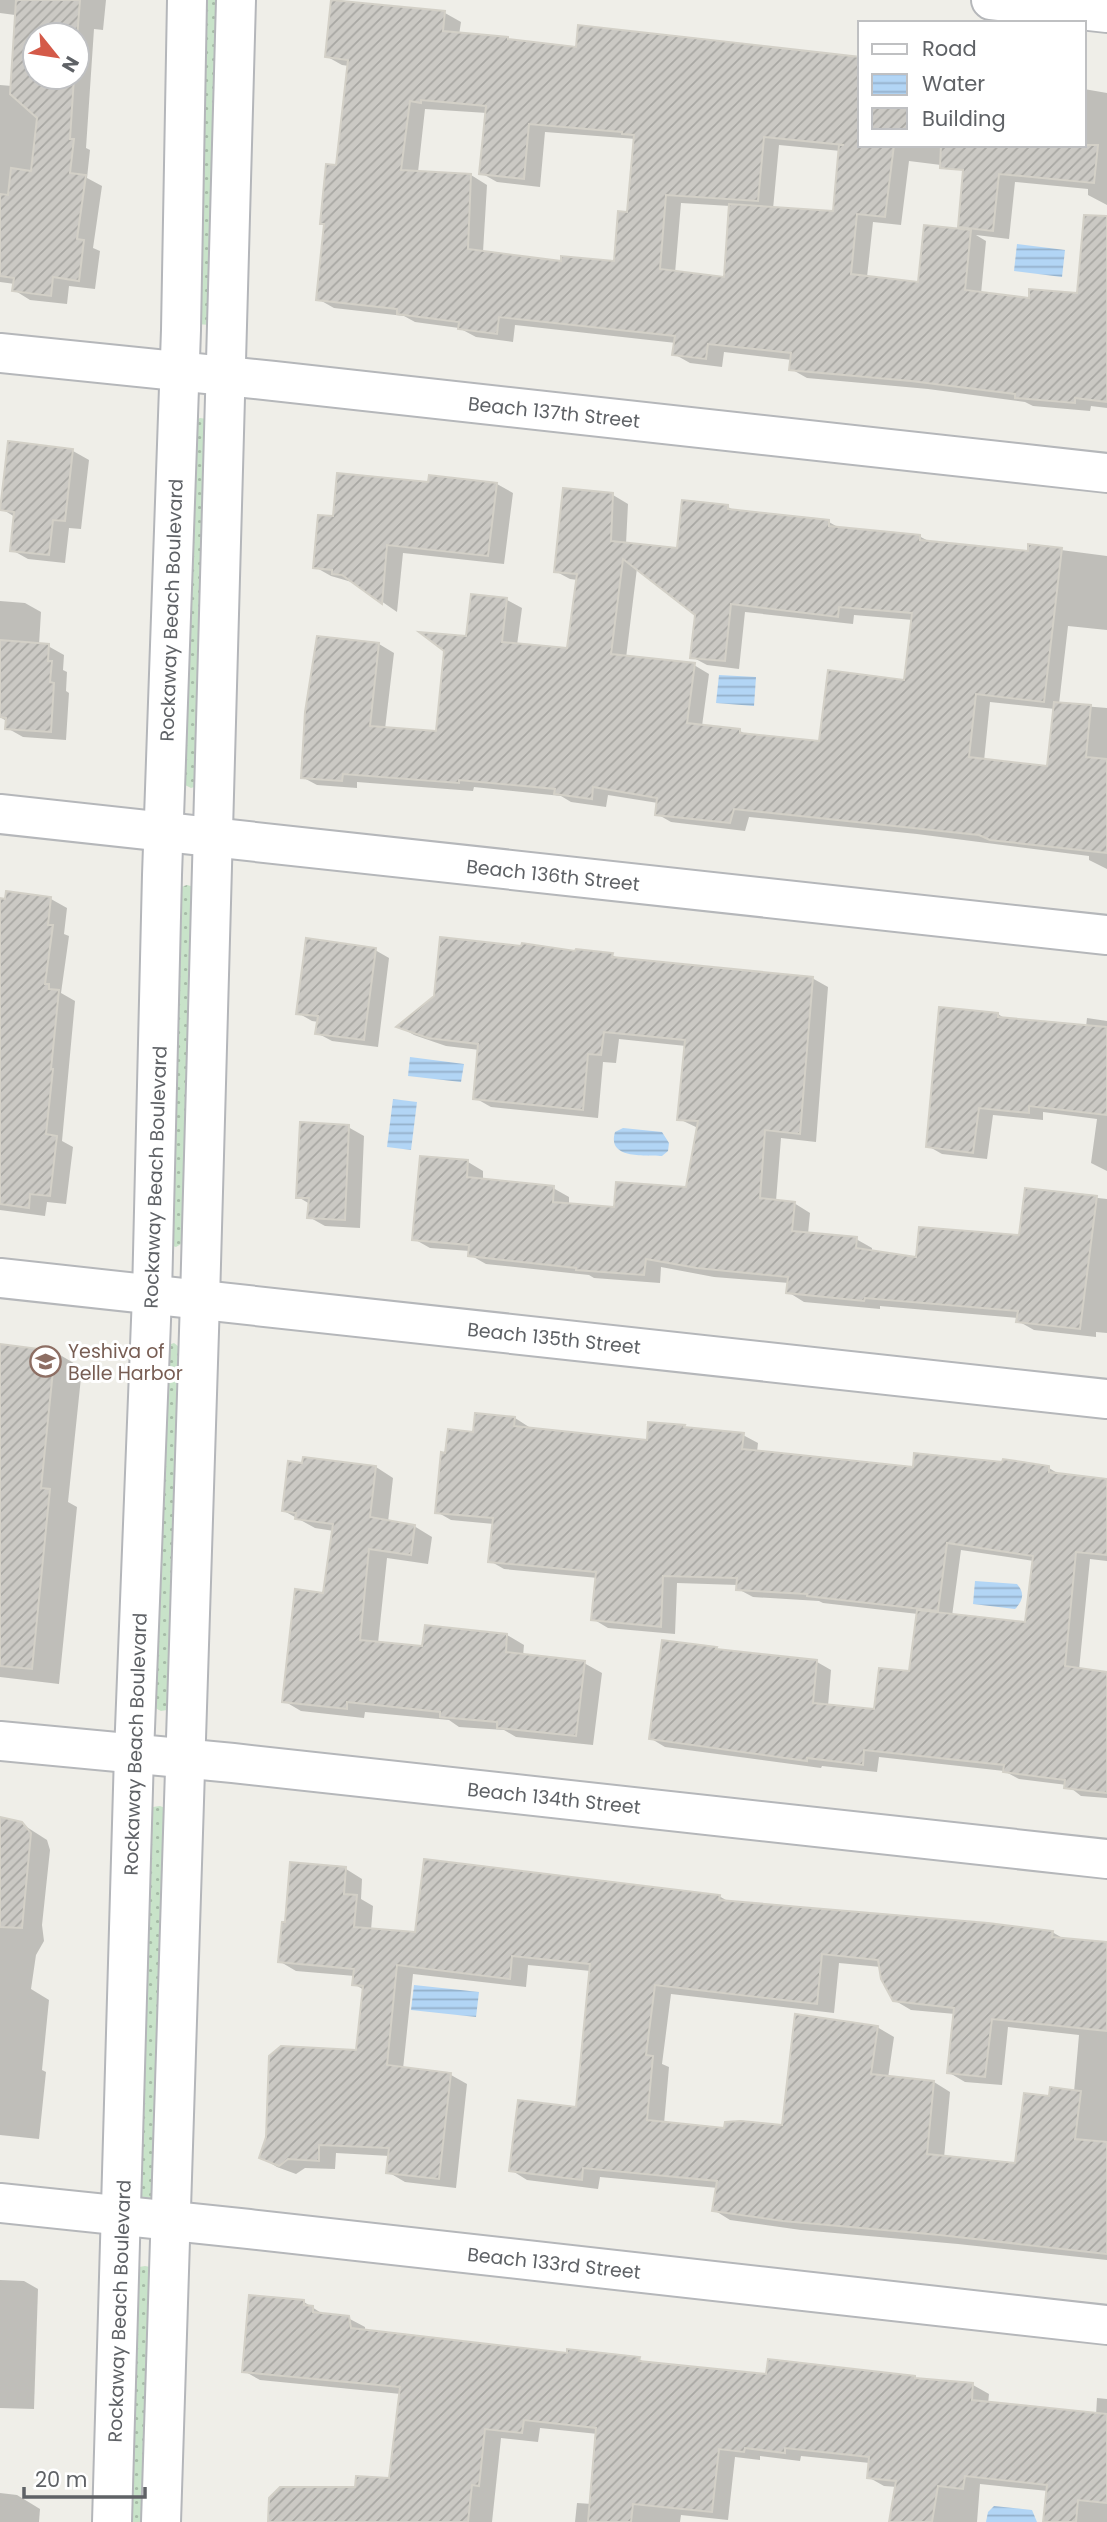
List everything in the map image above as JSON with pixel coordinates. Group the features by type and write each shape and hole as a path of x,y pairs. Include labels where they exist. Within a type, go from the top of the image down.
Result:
{"street":[{"name":"Rockaway Beach Boulevard","path":"113,2522 134,1754 152,1295 187,0"},
{"path":"161,2522 200,1300 236,0"},
{"path":"991,0 1107,13"},
{"name":"Beach 137th Street","path":"0,353 1107,473"},
{"name":"Beach 136th Street","path":"0,814 1107,935"},
{"name":"Beach 135th Street","path":"0,1278 1107,1399"},
{"name":"Beach 134th Street","path":"0,1741 184,1758 1107,1860"},
{"name":"Beach 133rd Street","path":"0,2203 1107,2325"}],"green space":[{"path":"204,0 224,0 209,325 198,324"},
{"path":"207,419 197,786 191,788 180,779 196,420"},
{"path":"187,885 194,887 186,1241 176,1247 170,1245 177,892"},
{"path":"174,1343 183,1350 171,1705 167,1710 161,1711 155,1708 168,1345"},
{"path":"153,1807 165,1808 154,2196 151,2202 137,2201 150,1812"},
{"path":"139,2267 150,2267 148,2522 127,2522 135,2272"}],"water":[{"path":"1017,244 1065,250 1062,277 1014,271"},
{"path":"719,675 756,677 754,706 716,703"},
{"path":"410,1057 464,1064 461,1082 408,1076"},
{"path":"393,1099 417,1102 411,1150 387,1147"},
{"path":"623,1128 662,1132 669,1143 668,1151 662,1156 628,1154 621,1151 614,1141 615,1132"},
{"path":"975,1581 1017,1584 1022,1594 1020,1603 1015,1609 973,1604"},
{"path":"414,1985 479,1992 476,2017 411,2010"},
{"path":"994,2506 1032,2510 1037,2522 986,2522 988,2512"}],"building":[{"path":"16,0 80,0 78,21 21,21 21,91 73,91 70,139 74,139 70,173 86,175 77,239 84,240 79,281 53,277 51,296 12,291 14,278 0,276 0,194 8,195 11,168 31,171 37,118 10,94"},
{"path":"331,0 445,11 443,31 576,47 578,25 858,57 858,147 894,147 885,217 857,214 851,274 918,282 924,225 971,230 965,290 1029,298 1029,289 1077,293 1084,215 1107,216 1107,402 1075,398 1075,403 1015,398 1015,394 911,381 789,370 791,353 708,344 706,359 672,355 675,336 499,317 497,334 458,329 459,322 397,314 397,309 316,300 324,224 320,224 326,164 336,165 348,60 325,57","holes":["410,101 486,106 479,174 524,179 529,124 634,135 627,212 618,211 614,261 561,256 561,261 468,249 471,174 401,170","764,137 844,145 839,145 833,211 729,204 724,277 660,269 666,195 758,201"]},
{"path":"1098,145 1094,183 999,174 993,231 958,227 963,170 940,168 941,147"},
{"path":"8,441 73,449 65,521 53,520 49,555 10,551 14,512 0,510"},
{"path":"337,473 428,482 429,475 497,483 488,556 387,545 382,604 342,575 332,574 332,570 313,568 318,515 333,516"},
{"path":"563,488 613,493 611,541 677,548 682,500 728,505 728,509 829,520 829,526 920,535 920,540 1028,551 1028,544 1062,548 1044,702 976,694 969,757 1047,766 1054,702 1091,705 1086,757 1107,759 1107,853 990,840 979,835 734,809 730,823 655,815 657,798 593,787 592,799 554,794 555,789 459,780 459,783 343,774 342,781 301,778 305,712 317,636 379,643 370,726 436,731 444,651 419,632 466,636 471,594 507,598 502,642 567,648 577,574 554,572","holes":["623,559 695,615 690,658 725,661 731,604 838,617 839,607 912,613 904,680 828,670 819,741 740,733 740,729 687,723 695,663 611,654"]},
{"path":"0,640 49,644 48,661 52,661 50,682 54,683 51,732 5,729 6,718 0,717"},
{"path":"6,891 51,897 48,925 53,925 45,984 49,984 49,989 59,990 46,1134 57,1136 50,1196 30,1194 29,1208 0,1204 0,898 5,899"},
{"path":"440,937 521,946 522,943 575,951 613,953 612,957 813,977 800,1134 765,1130 760,1198 795,1202 792,1231 857,1237 856,1248 916,1257 919,1227 1019,1235 1025,1188 1097,1196 1080,1329 1016,1322 1018,1311 786,1293 788,1277 697,1268 646,1259 644,1275 576,1270 468,1256 469,1245 412,1240 420,1156 468,1160 467,1177 554,1186 553,1202 614,1207 616,1182 686,1187 698,1121 677,1120 685,1040 604,1032 601,1055 588,1054 583,1110 473,1099 478,1044 428,1038 396,1027 434,996"},
{"path":"306,938 376,948 364,1040 315,1034 318,1016 296,1014"},
{"path":"939,1007 998,1013 998,1017 1107,1027 1107,1115 1029,1106 1029,1113 979,1108 973,1153 926,1147"},
{"path":"300,1122 349,1125 345,1220 307,1218 309,1198 296,1198"},
{"path":"0,1344 55,1351 41,1488 50,1489 32,1669 0,1666"},
{"path":"475,1413 515,1417 514,1426 647,1440 648,1422 685,1425 684,1427 744,1433 742,1449 913,1467 914,1453 1002,1462 1003,1459 1049,1466 1049,1472 1107,1479 1107,1555 1076,1552 1065,1666 1107,1672 1107,1793 1064,1788 1065,1780 1003,1772 1004,1765 864,1750 863,1765 807,1758 807,1761 649,1739 662,1640 817,1660 813,1703 874,1709 879,1668 909,1671 917,1610 1025,1622 1033,1556 947,1543 938,1611 807,1594 736,1590 737,1578 663,1576 661,1627 591,1620 596,1572 488,1562 493,1518 435,1513 441,1452 445,1453 448,1429 473,1432"},
{"path":"303,1457 376,1466 370,1517 415,1525 411,1555 369,1549 360,1640 422,1646 425,1625 507,1634 506,1652 585,1661 576,1736 497,1728 497,1722 440,1717 440,1712 347,1702 347,1709 282,1702 295,1589 323,1593 333,1524 295,1519 296,1513 282,1511 288,1461 302,1463"},
{"path":"0,1817 22,1822 31,1833 22,1928 0,1927"},
{"path":"424,1859 720,1895 719,1900 988,1923 1053,1931 1052,1937 1107,1942 1107,2031 992,2019 985,2077 947,2073 954,2008 893,2001 881,1979 878,1960 822,1954 817,2004 655,1985 646,2055 653,2056 647,2120 724,2128 725,2122 741,2121 782,2125 795,2014 878,2026 871,2074 934,2081 927,2154 1015,2163 1024,2093 1049,2096 1050,2087 1081,2091 1075,2139 1107,2142 1107,2254 783,2221 712,2211 717,2181 583,2168 582,2180 509,2171 518,2100 576,2107 590,1964 512,1956 510,1979 397,1965 387,2065 451,2073 439,2179 386,2173 389,2148 319,2145 319,2161 288,2159 279,2166 259,2158 266,2137 269,2056 281,2046 356,2050 363,1986 352,1985 354,1969 278,1962 282,1922 285,1922 290,1862 346,1867 344,1894 357,1895 354,1927 415,1932"},
{"path":"249,2295 304,2300 304,2305 313,2306 313,2312 349,2316 351,2328 567,2353 567,2349 640,2357 639,2361 766,2374 768,2359 973,2383 972,2400 1107,2414 1107,2503 1078,2500 1076,2522 1043,2522 1047,2485 965,2476 963,2489 938,2486 932,2522 889,2522 896,2481 867,2478 869,2457 785,2448 785,2453 745,2448 744,2452 719,2449 712,2512 633,2504 631,2522 588,2522 596,2428 524,2420 522,2433 485,2429 479,2486 472,2485 468,2522 268,2522 269,2498 280,2487 355,2487 356,2476 389,2478 400,2387 242,2372"}],"place":[{"name":"Yeshiva of Belle Harbor","path":"45,1362"}]}
